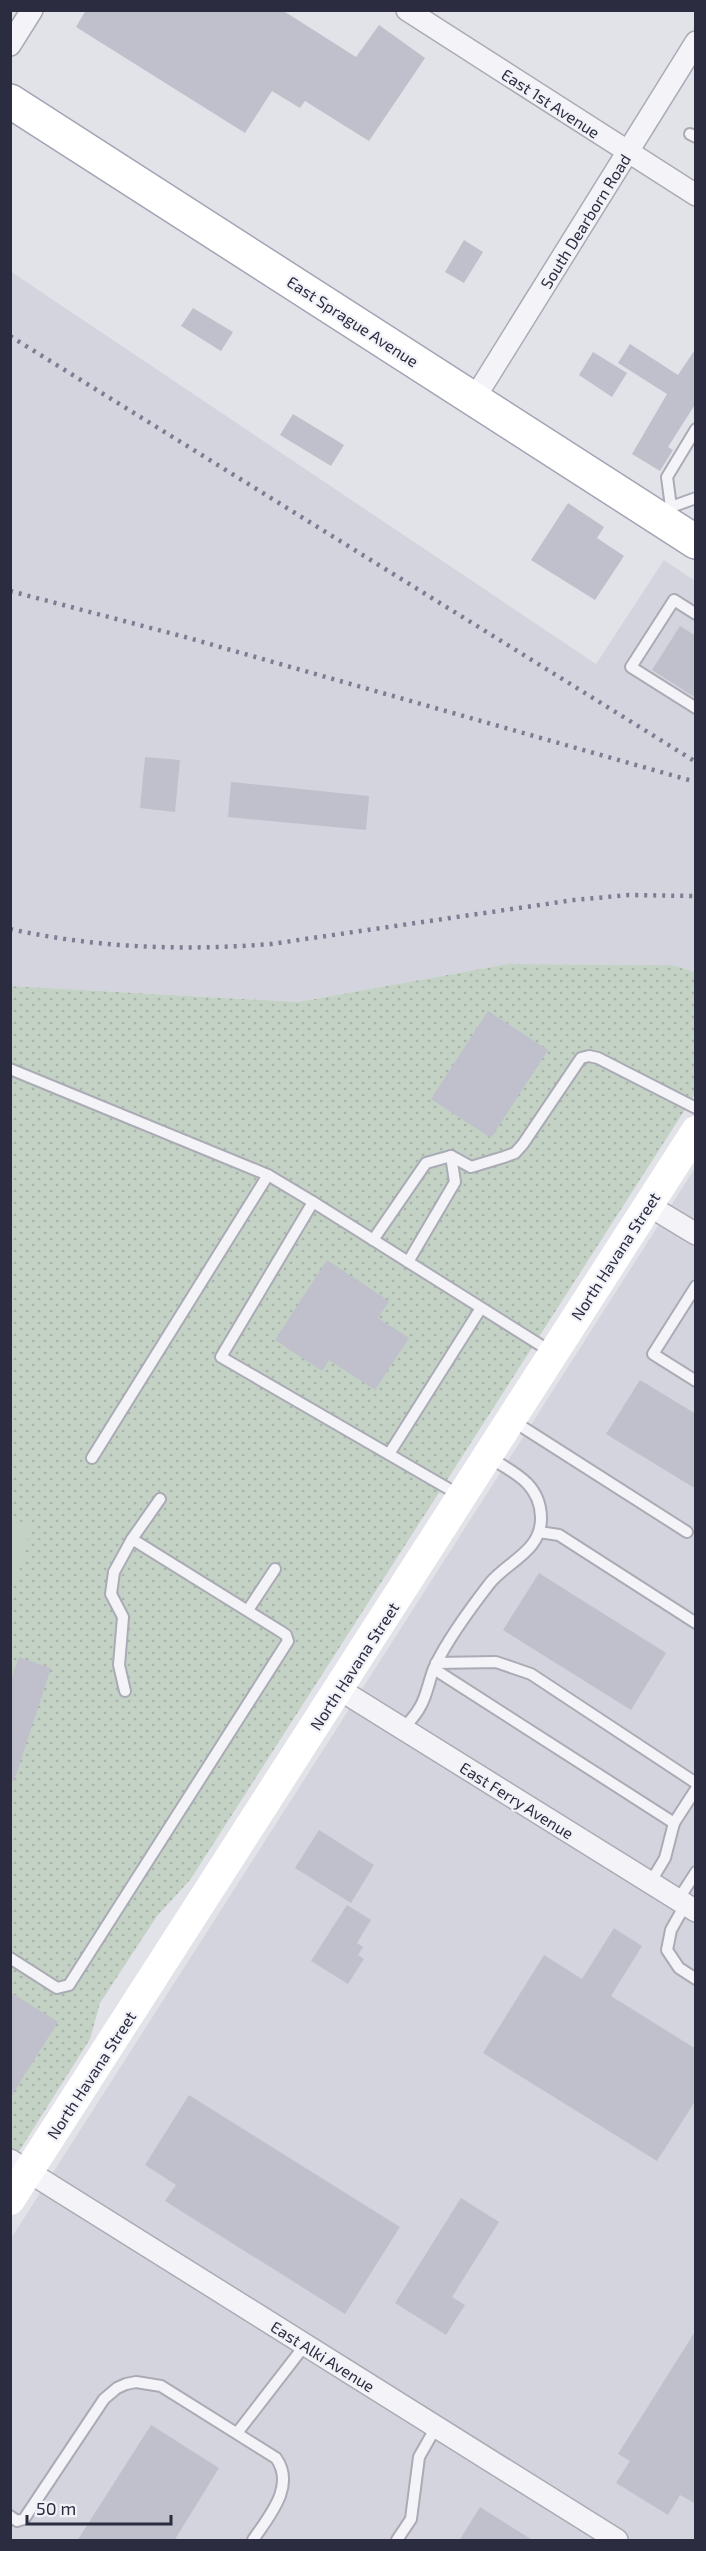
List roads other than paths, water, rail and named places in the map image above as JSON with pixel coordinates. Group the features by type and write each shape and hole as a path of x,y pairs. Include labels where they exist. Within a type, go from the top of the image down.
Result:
{"main road":[{"name":"East Sprague Avenue","path":"10,101 474,399 667,514 696,542"}],"street":[{"path":"10,45 32,10"},
{"name":"East 1st Avenue","path":"407,10 696,195"},
{"name":"South Dearborn Road","path":"474,399 696,42"},
{"name":"North Havana Street","path":"10,2200 20,2166 339,1689 696,1131"},
{"path":"648,1205 696,1234"},
{"name":"East Ferry Avenue","path":"339,1689 686,1905"},
{"name":"East Alki Avenue","path":"20,2166 617,2541"}],"lane":[{"path":"696,429 667,477 667,514 696,498"},
{"path":"696,614 674,600 631,667 696,708"},
{"path":"373,1240 426,1164 451,1156 471,1167 515,1153 581,1058 589,1056 598,1058 696,1108"},
{"path":"10,1069 268,1175 553,1353"},
{"path":"408,1262 455,1182 451,1156"},
{"path":"93,1458 268,1175"},
{"path":"313,1202 221,1357 462,1496"},
{"path":"696,1286 653,1354 696,1381"},
{"path":"389,1454 481,1308"},
{"path":"511,1419 687,1532"},
{"path":"403,1729 421,1706 435,1666 480,1595 498,1573 532,1546 539,1532 541,1518 539,1502 533,1488 522,1478 487,1456"},
{"path":"125,1691 119,1665 123,1617 111,1594 114,1572 132,1539 160,1499"},
{"path":"539,1532 559,1535 696,1623"},
{"path":"10,1958 57,1988 65,1987 74,1980 288,1641 286,1635 248,1610 132,1539"},
{"path":"248,1610 275,1569"},
{"path":"435,1666 496,1662 531,1674 696,1783"},
{"path":"435,1666 674,1823"},
{"path":"650,1883 665,1858 674,1823 696,1789"},
{"path":"696,1872 686,1905 671,1930 667,1950 679,1968 696,1979"},
{"path":"237,2433 305,2345"},
{"path":"10,2516 17,2521 24,2519 104,2399 117,2388 136,2382 161,2386 276,2458 283,2475 280,2497 253,2541"},
{"path":"397,2541 411,2518 419,2457 436,2427"}],"railway":[{"path":"10,336 696,762"},
{"path":"10,591 185,637 696,782"},
{"path":"10,929 108,944 173,947 238,946 271,944 574,900 629,895 696,896"}]}
